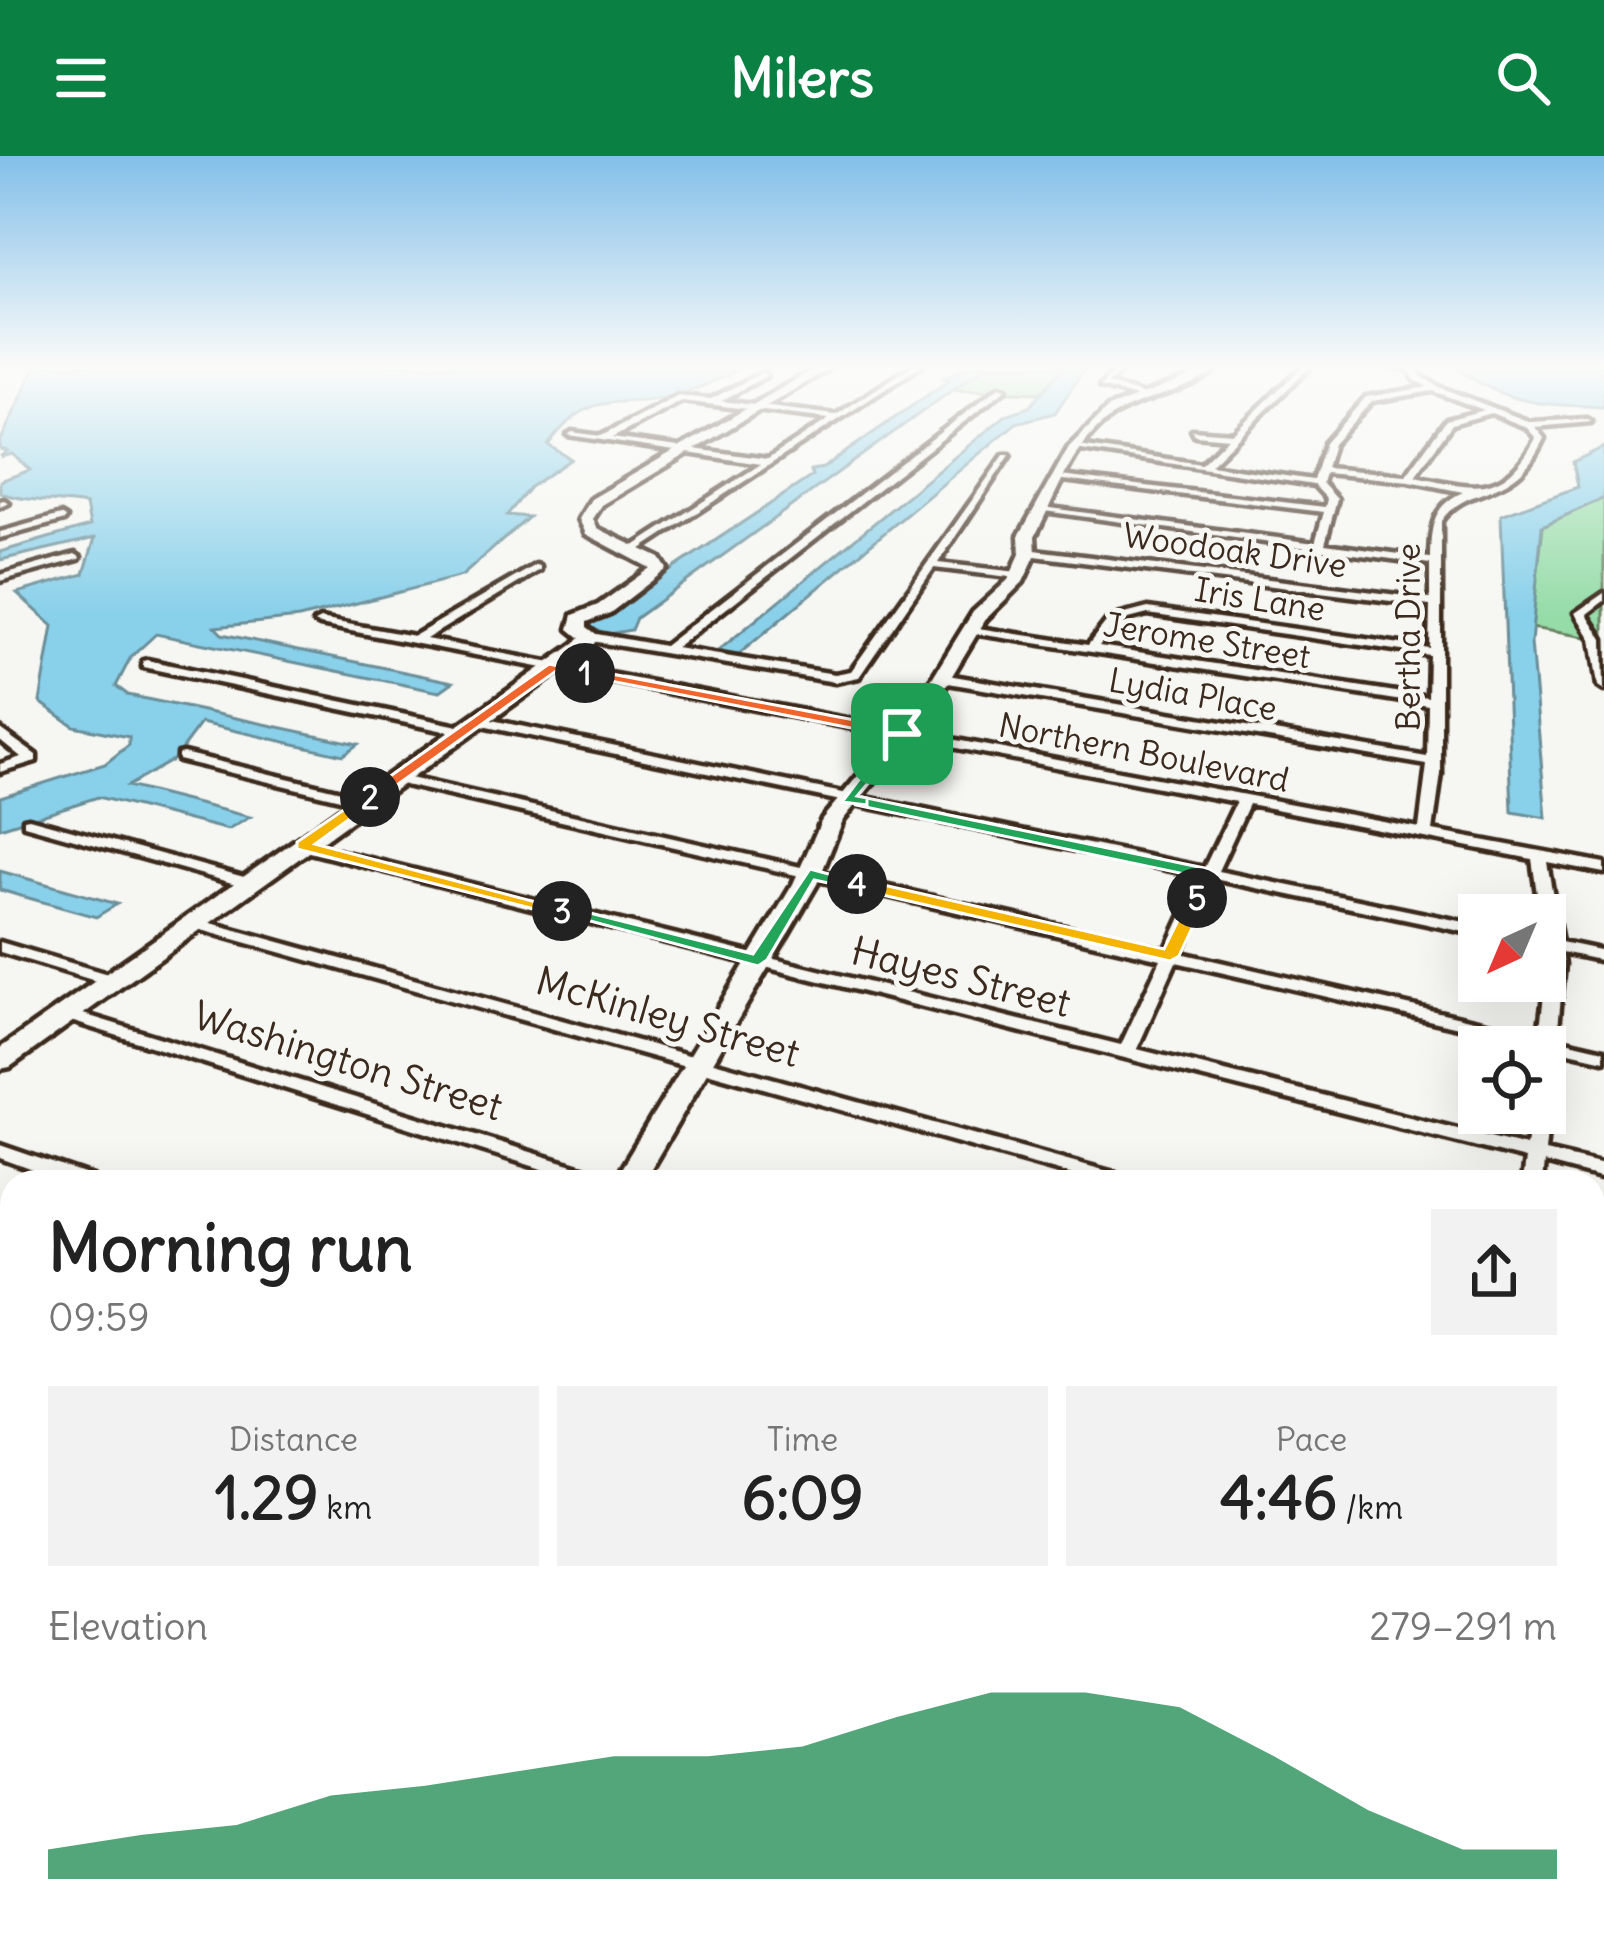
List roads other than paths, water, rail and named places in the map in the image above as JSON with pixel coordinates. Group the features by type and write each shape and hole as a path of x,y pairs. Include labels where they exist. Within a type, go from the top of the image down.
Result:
{"main road":[{"path":"0,1061 591,638 578,629 580,619 604,609 659,569 654,561 591,531 589,510 686,448"},
{"path":"635,1170 810,874 847,798 902,734 972,630 1018,575 1027,536 1079,449"}],"street":[{"path":"670,448 770,462"},
{"path":"632,552 791,448"},
{"path":"669,647 925,448"},
{"path":"1204,466 1222,448"},
{"path":"1317,483 1327,448"},
{"path":"1409,478 1430,448"},
{"name":"Bertha Drive","path":"1426,834 1433,762 1441,511 1509,481 1526,468 1535,448"},
{"path":"1079,449 1317,483 1331,494 1319,549"},
{"path":"591,638 669,647 835,678 855,674 1007,457"},
{"path":"1321,470 1409,478 1476,492"},
{"path":"1060,479 1328,510"},
{"path":"1042,510 1436,562"},
{"path":"0,535 61,518"},
{"name":"Woodoak Drive","path":"1027,552 1436,603"},
{"path":"0,578 75,557"},
{"path":"932,565 1018,575"},
{"path":"416,640 536,568"},
{"path":"1604,596 1581,613 1600,633 1604,686"},
{"path":"1588,604 1604,610"},
{"name":"Iris Lane","path":"1091,648 1113,620 1148,611 1434,652"},
{"name":"Northern Boulevard","path":"320,622 1604,868"},
{"name":"Jerome Street","path":"972,630 1434,702"},
{"path":"148,664 847,798 1458,926"},
{"name":"Lydia Place","path":"942,678 1433,762"},
{"path":"0,734 31,758 0,768"},
{"path":"183,757 365,801"},
{"path":"396,779 1477,1026"},
{"path":"1126,1052 1244,799"},
{"path":"29,822 250,883"},
{"name":"Hayes Street","path":"302,846 1596,1170"},
{"path":"1539,856 1543,894"},
{"name":"McKinley Street","path":"194,923 1079,1170"},
{"path":"0,947 112,981"},
{"path":"1566,948 1604,956"},
{"name":"Washington Street","path":"67,1014 567,1170"},
{"path":"1566,1046 1604,1055"},
{"path":"1533,1170 1538,1134"},
{"path":"0,1151 53,1170"}],"water":[{"path":"553,448 571,459 530,487 507,515 529,517 462,576 299,618 215,627 222,634 453,682 439,692 156,634 131,657 116,686 128,695 358,744 343,755 201,723 174,759 127,786 250,817 228,830 98,797 0,828 0,797 105,764 129,745 129,737 74,726 40,702 53,626 17,593 84,574 95,538 0,560 0,552 90,526 86,505 0,493 0,481 30,470 12,454 0,457 7,451 0,449"},
{"path":"851,448 871,448 636,618 631,630 603,635 587,626 812,476 811,470 823,468"},
{"path":"965,448 986,448 738,655 718,651"},
{"path":"1604,448 1604,498 1542,526 1531,643 1546,818 1512,812 1501,515 1578,487 1573,462"},
{"path":"0,871 117,904 96,917 0,890"}]}
